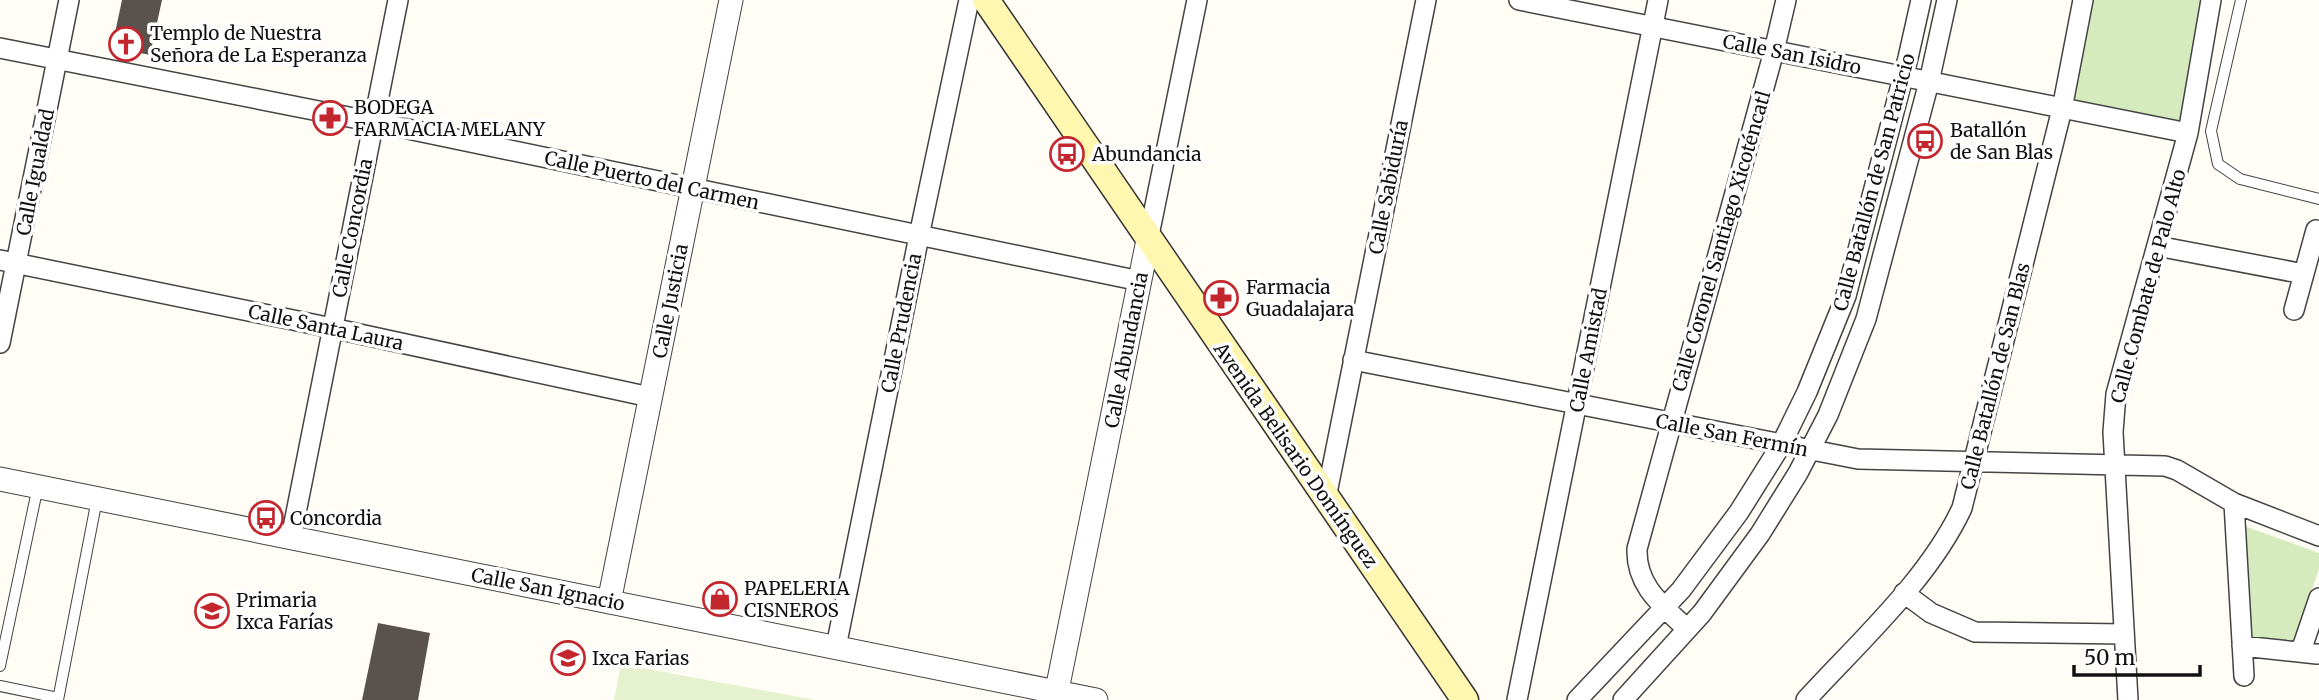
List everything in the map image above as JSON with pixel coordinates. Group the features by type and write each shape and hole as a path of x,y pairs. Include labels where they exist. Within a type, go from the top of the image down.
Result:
{"main road":[{"name":"Avenida Belisario Domínguez","path":"986,0 1465,700"}],"street":[{"name":"Calle Igualdad","path":"0,343 8,262 69,0"},
{"name":"Calle Concordia","path":"292,538 398,0"},
{"name":"Calle Justicia","path":"609,601 731,0"},
{"name":"Calle Prudencia","path":"836,648 969,0"},
{"name":"Calle Abundancia","path":"1056,696 1197,0"},
{"name":"Calle Sabiduría","path":"1326,498 1426,0"},
{"name":"Calle San Isidro","path":"1520,0 2188,133"},
{"name":"Calle Amistad","path":"1517,700 1658,0"},
{"name":"Calle Coronel Santiago Xicoténcatl","path":"1687,629 1642,581 1637,549 1786,0"},
{"name":"Calle Batallón de San Patricio","path":"1577,700 1681,590 1739,512 1781,445 1807,392 1846,296 1921,0"},
{"name":"Calle Batallón de San Patricio","path":"1623,700 1702,613 1760,534 1810,451 1828,415 1866,319 1929,82 1947,0"},
{"name":"Calle Batallón de San Blas","path":"1806,700 1904,593 1941,548 1962,508 2062,109 2083,0"},
{"name":"Calle Combate de Palo Alto","path":"2129,700 2113,432 2116,394 2188,133 2211,0"},
{"name":"Calle Puerto del Carmen","path":"0,48 693,187 1140,281"},
{"path":"2294,310 2316,230"},
{"path":"2157,246 2304,274"},
{"name":"Calle Santa Laura","path":"8,262 650,397"},
{"name":"Calle San Fermín","path":"1353,360 1858,459 2165,466 2177,470 2234,503 2319,536"},
{"name":"Calle San Ignacio","path":"0,479 609,601 1056,696 1096,700"},
{"path":"2234,503 2244,676"},
{"path":"1904,593 1931,613 1975,632 2124,634"},
{"path":"2242,646 2307,653 2303,645 2319,598"}],"lane":[{"path":"2241,0 2210,131 2218,164 2240,179 2319,199"},
{"path":"0,666 38,486"},
{"path":"0,685 58,699 97,499"}],"green space":[{"path":"2091,0 2201,0 2180,122 2073,102"},
{"path":"2244,526 2319,553 2319,569 2293,645 2251,640"},
{"path":"621,664 816,700 614,700"}],"building":[{"path":"122,0 162,0 150,55 112,47"},
{"path":"378,623 430,633 418,700 362,700"}],"place":[{"name":"Templo de Nuestra Señora de La Esperanza","path":"126,44"},
{"name":"BODEGA FARMACIA MELANY","path":"330,118"},
{"name":"Batallón de San Blas","path":"1925,141"},
{"name":"Abundancia","path":"1067,154"},
{"name":"Farmacia Guadalajara","path":"1221,298"},
{"name":"Concordia","path":"266,518"},
{"name":"PAPELERIA CISNEROS","path":"720,599"},
{"name":"Primaria Ixca Farías","path":"212,611"},
{"name":"Ixca Farias","path":"568,658"}]}
